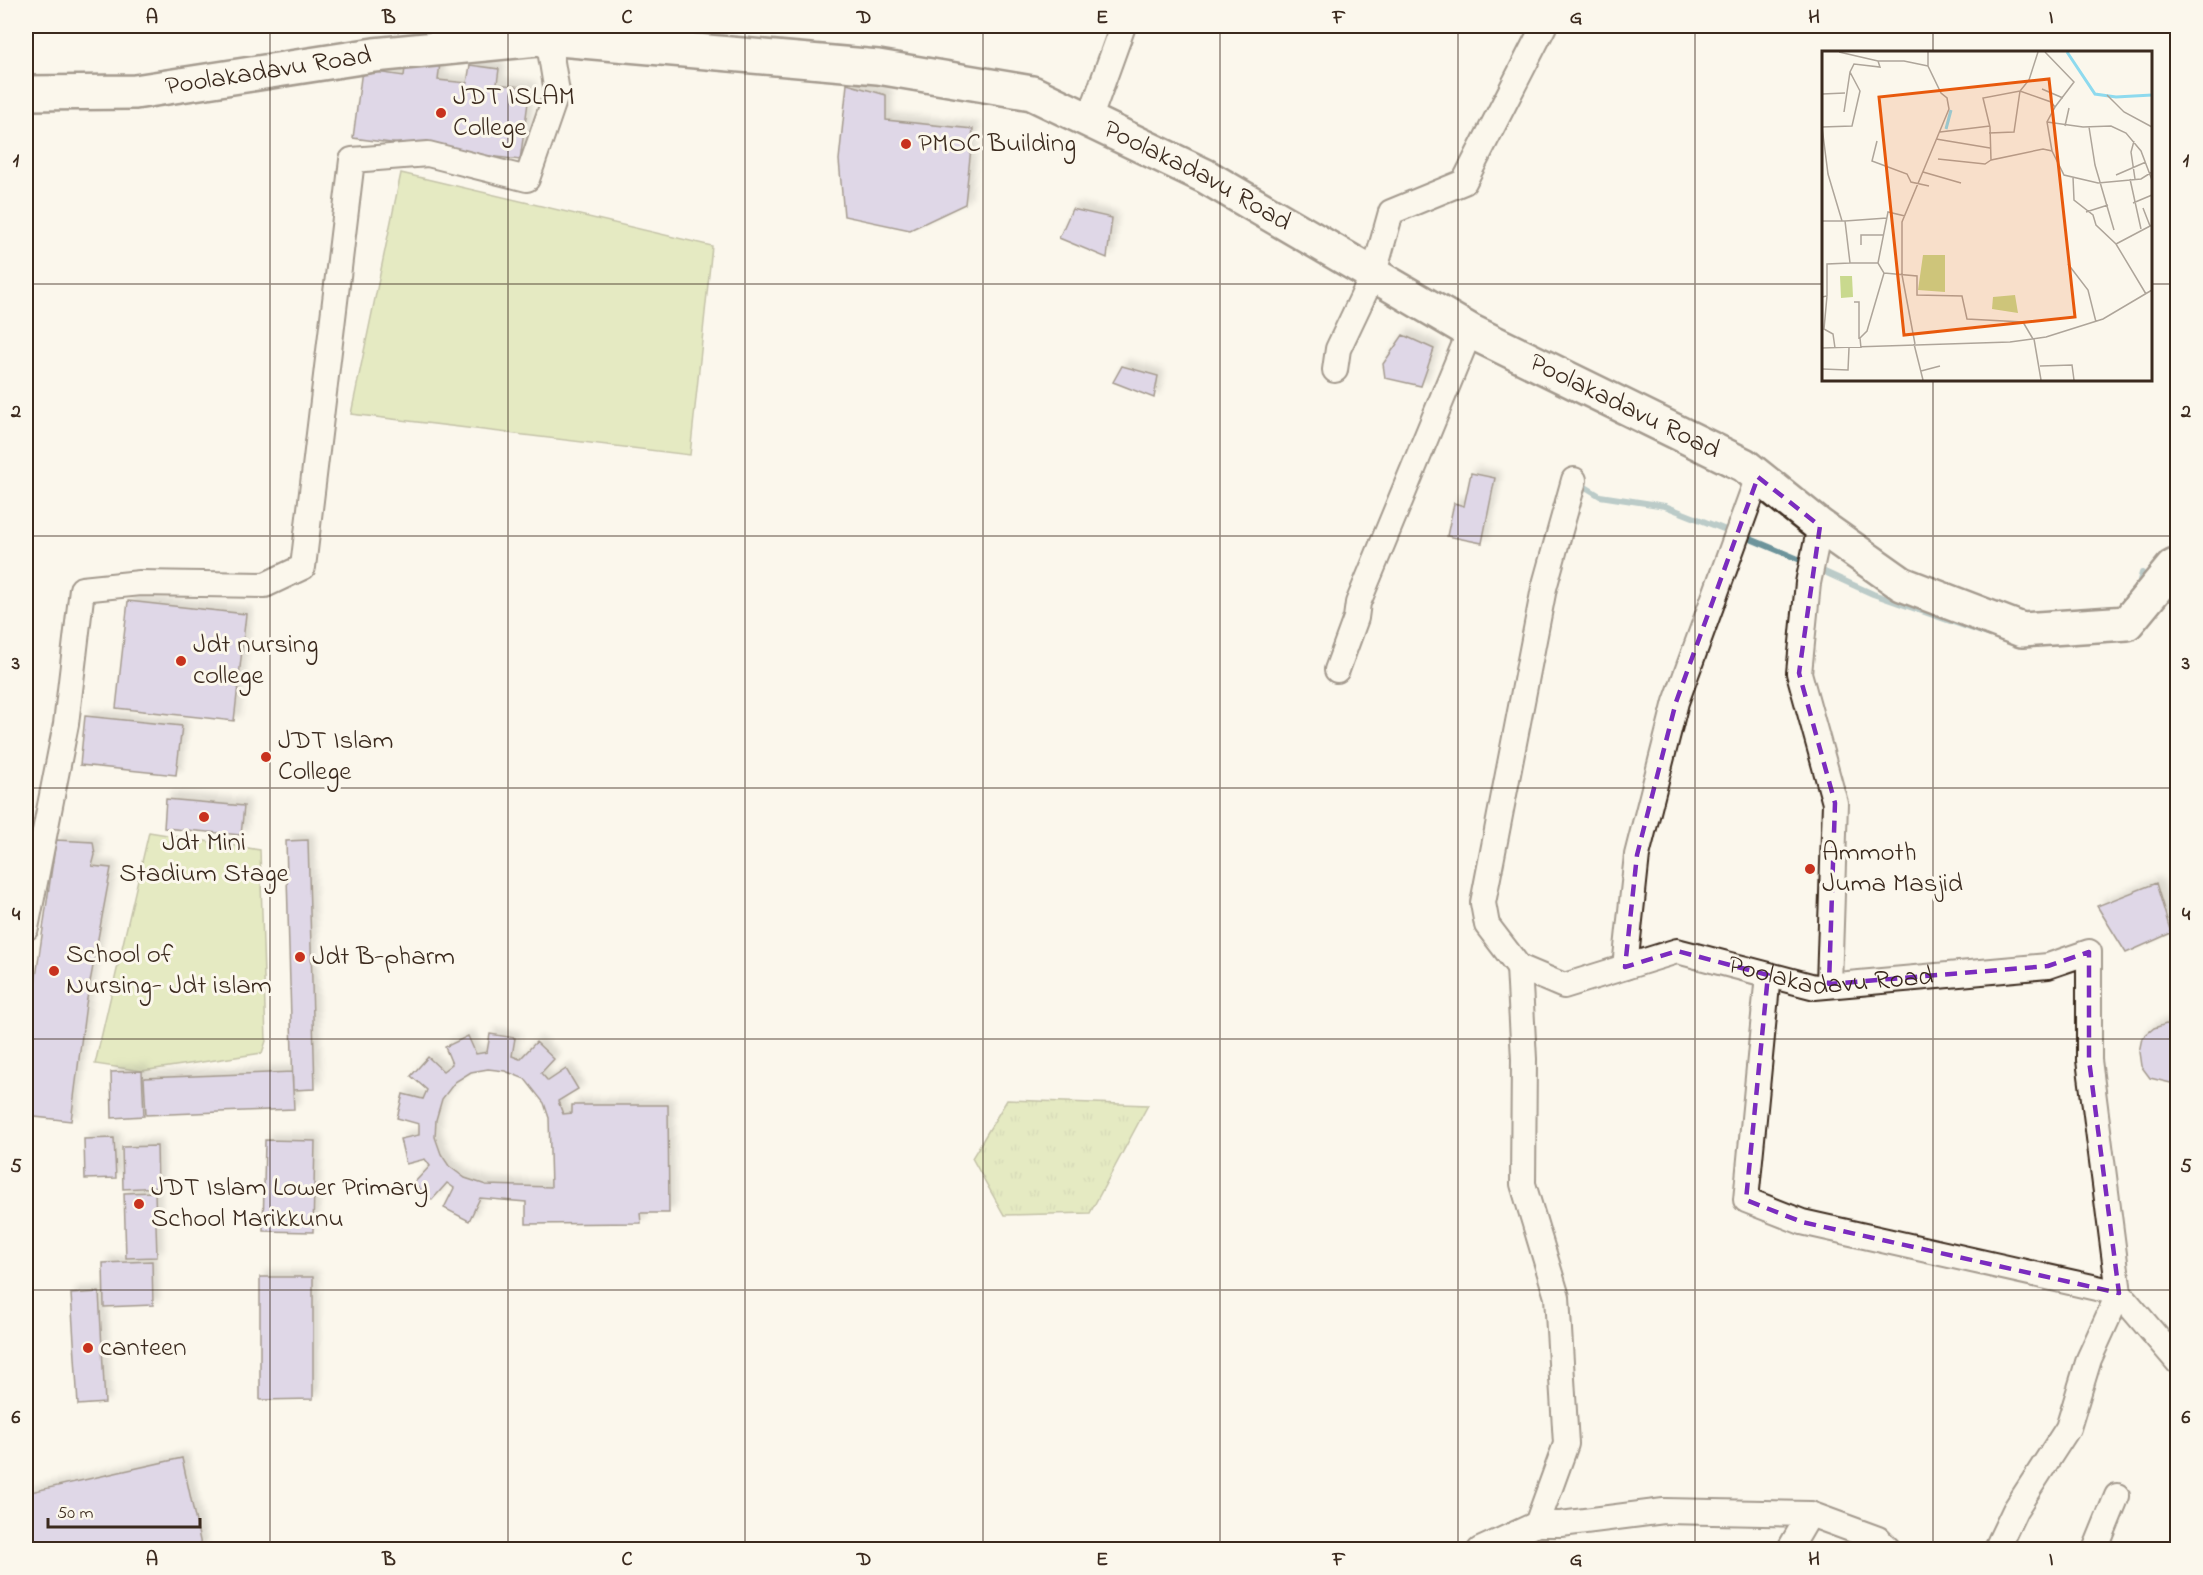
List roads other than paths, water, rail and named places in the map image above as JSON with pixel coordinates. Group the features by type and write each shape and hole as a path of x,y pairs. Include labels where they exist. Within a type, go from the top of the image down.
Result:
{"street":[{"path":"1089,120 1123,26"},
{"path":"1335,370 1338,349 1374,273 1391,212 1464,182 1544,26"},
{"path":"26,928 66,724 82,589 140,583 264,585 303,567 352,160 429,154 527,179 557,92 549,32"},
{"name":"Poolakadavu Road","path":"26,93 135,92 375,55 549,32 878,67 1032,93 1205,176 1470,330 1744,465 1820,526 1902,584 2022,630 2127,623 2173,567 2178,565"},
{"path":"1337,670 1356,618 1358,603 1470,330"},
{"path":"1625,967 1637,855 1676,702 1758,477"},
{"path":"1537,1524 1566,1444 1557,1297 1523,1184 1524,1059 1519,967 1487,925 1483,903 1544,588 1574,480"},
{"path":"1820,526 1808,583 1799,672 1835,803 1829,984"},
{"name":"Poolakadavu Road","path":"1519,967 1564,986 1677,951 1815,987 2048,966 2089,952 2089,1060 2119,1293"},
{"path":"1768,975 1746,1200 1802,1222 2119,1293 2178,1362"},
{"path":"1996,1550 2014,1510 2068,1428 2089,1359 2119,1293"},
{"path":"2095,1550 2117,1496"},
{"path":"1480,1550 1537,1524 1561,1524 1664,1511 1810,1514 1878,1539 1889,1550"},
{"path":"1790,1550 1810,1514"}],"waterway":[{"path":"1579,483 1600,496 1665,506 1731,532"},
{"path":"1741,535 1803,561"},
{"path":"1818,569 1873,594 1990,635"},
{"path":"2138,588 2142,573"}],"place":[{"name":"JDT ISLAM College","path":"441,113"},
{"name":"PMOC Building","path":"906,144"},
{"name":"Jdt nursing college","path":"181,661"},
{"name":"JDT Islam College","path":"266,757"},
{"name":"Jdt Mini Stadium Stage","path":"204,817"},
{"name":"Ammoth Juma Masjid","path":"1810,869"},
{"name":"Jdt B-pharm","path":"300,957"},
{"name":"School of Nursing- Jdt islam","path":"54,971"},
{"name":"JDT Islam Lower Primary School Marikkunu","path":"139,1204"},
{"name":"canteen","path":"88,1348"}]}
